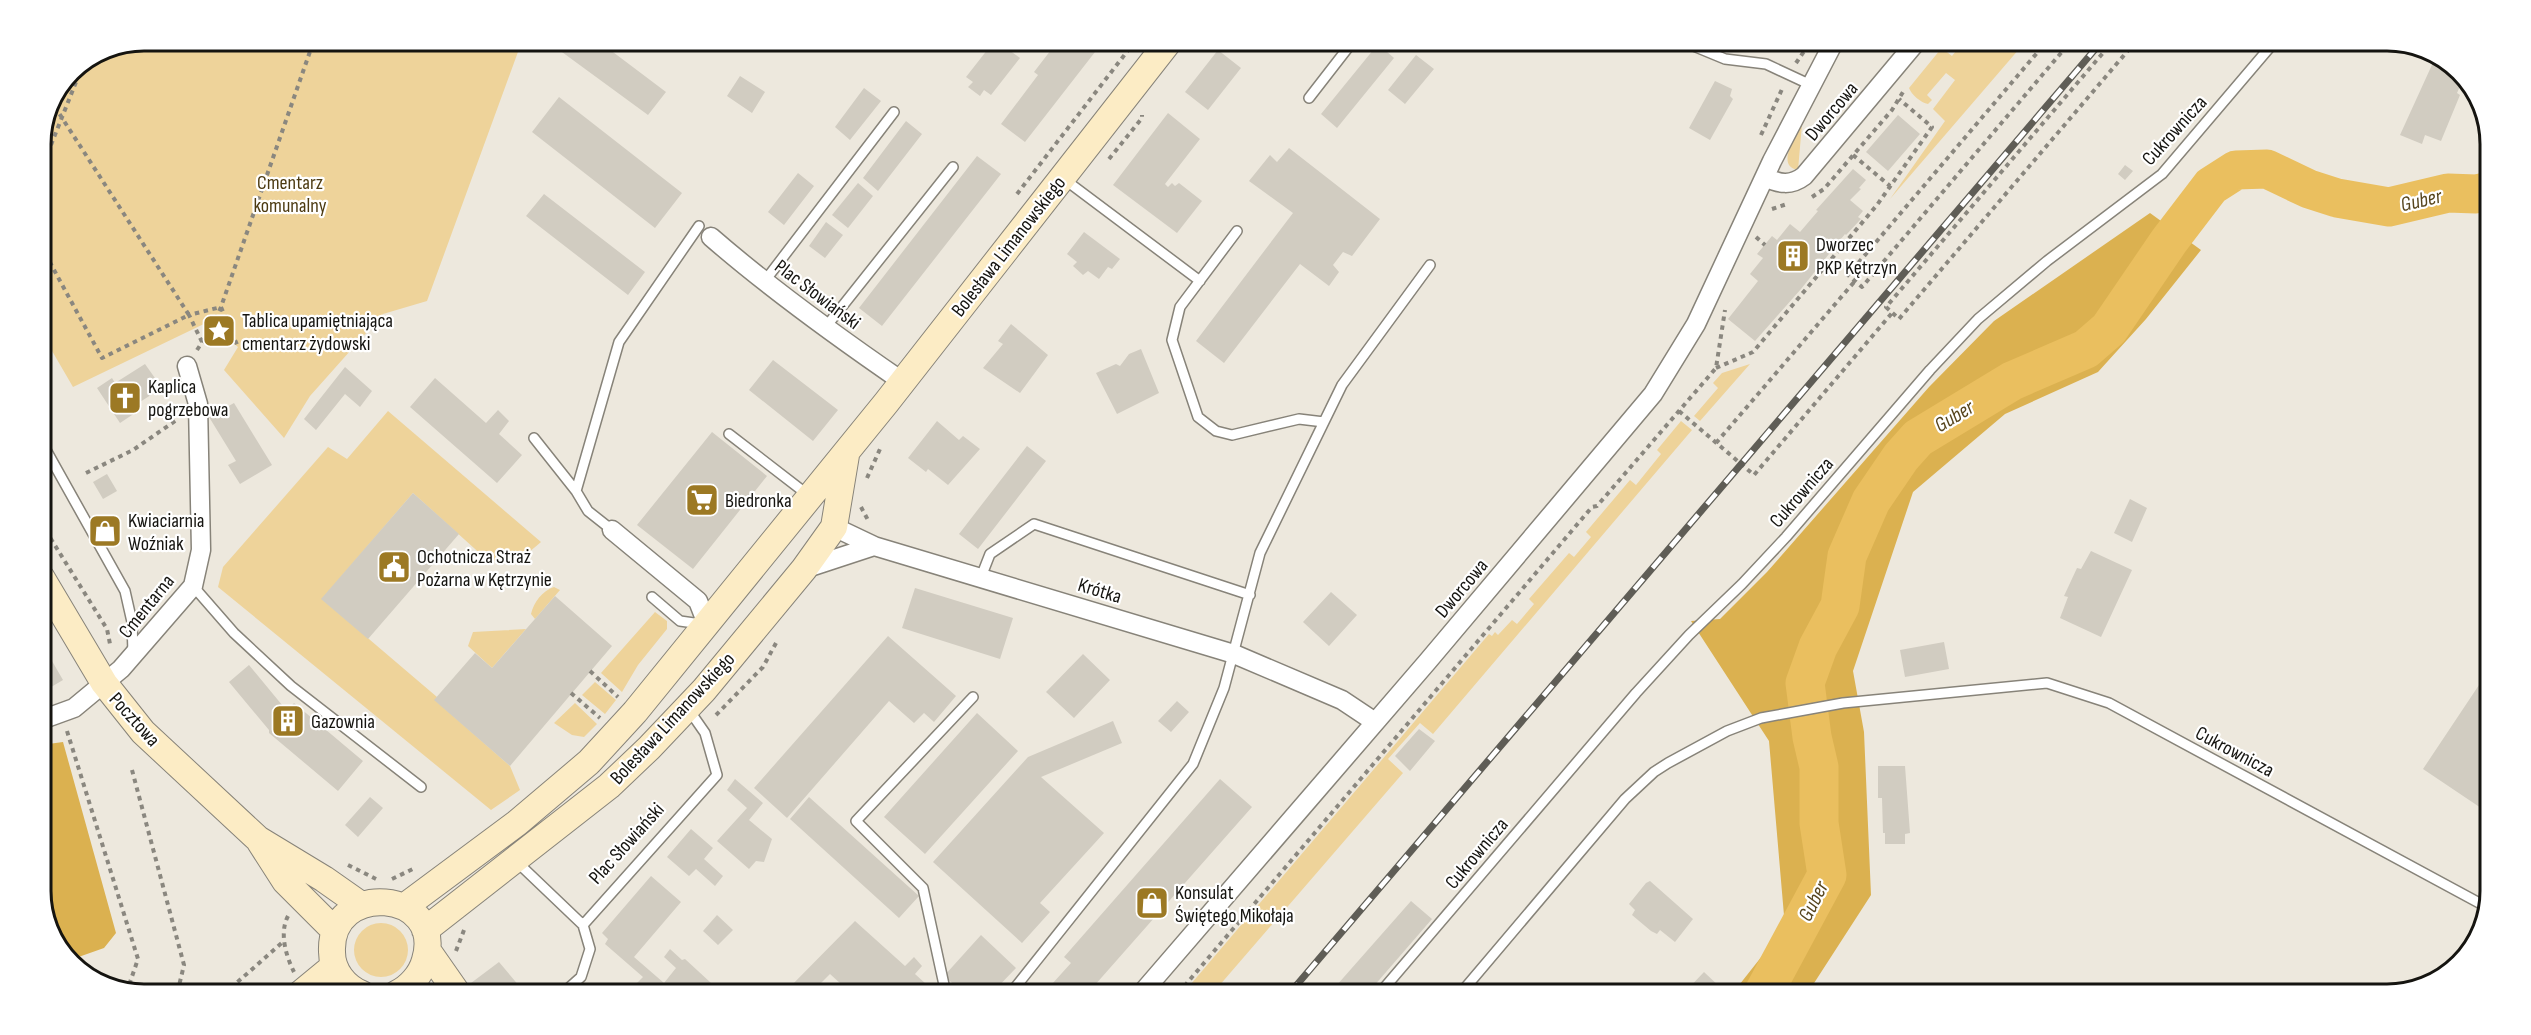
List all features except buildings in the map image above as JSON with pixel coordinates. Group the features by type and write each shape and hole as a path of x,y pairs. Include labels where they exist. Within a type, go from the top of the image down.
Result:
{"street":[{"name":"Bolesława Limanowskiego","path":"404,907 517,824 590,762 635,712 903,382 1161,51"},
{"name":"Dworcowa","path":"1150,984 1653,394 1696,324 1765,177 1829,51"},
{"name":"Dworcowa","path":"1765,177 1779,183 1787,183 1795,182 1804,176 1909,51"},
{"name":"Plac Słowiański","path":"705,232 764,282 903,382"},
{"name":"Cmentarna","path":"51,717 66,712 134,656 193,586 201,550 198,404 188,366"},
{"name":"Bolesława Limanowskiego","path":"426,940 515,860 609,786 688,708 804,569 834,527 846,452"},
{"name":"Krótka","path":"834,527 874,546 981,576 1234,654 1342,700 1375,722"},
{"path":"772,542 834,527"},
{"path":"612,530 698,601 707,624 737,649"},
{"path":"804,569 874,546"},
{"name":"Pocztowa","path":"51,594 104,683 143,732 258,839 324,879 361,905"},
{"name":"Pocztowa","path":"258,839 285,881 335,931"},
{"path":"345,984 334,966 332,942 335,931 345,915 361,905 375,901 390,902 404,907 417,917 426,940 452,984"},
{"path":"410,984 423,968 426,940"},
{"path":"312,984 334,966"}],"lane":[{"path":"1309,98 1345,51"},
{"path":"1706,51 1725,59 1766,64 1811,85"},
{"name":"Cukrownicza","path":"1388,984 1636,693 1689,635 1786,537 1930,370 1978,319 2047,261 2162,174 2267,51"},
{"path":"764,282 894,112"},
{"path":"825,328 952,167"},
{"path":"1062,178 1200,281"},
{"path":"1237,231 1180,307 1172,340 1198,417 1216,431 1232,435 1299,419 1324,422"},
{"path":"576,491 618,342 705,232"},
{"path":"1018,984 1193,764 1224,688 1260,553 1342,385 1430,265"},
{"path":"729,434 809,497"},
{"path":"534,438 576,491 588,511 612,530"},
{"path":"51,459 125,591 132,622 134,656"},
{"path":"981,576 990,554 1034,524 1250,595"},
{"path":"193,586 234,633 291,686 421,787"},
{"path":"652,597 680,621 707,624"},
{"name":"Cukrownicza","path":"1469,984 1639,786 1654,772 1727,731 1761,718 1843,703 2047,683 2109,703 2479,903"},
{"path":"944,984 923,888 855,821 973,697"},
{"name":"Plac Słowiański","path":"583,925 717,775 705,733 688,708"},
{"path":"515,860 583,925 590,949 581,977 573,984"}],"path":[{"path":"57,111 189,315 202,342 213,326 221,307 310,51"},
{"path":"2039,51 1848,275 1862,287 2063,51"},
{"path":"2105,51 1886,308 1899,319 2128,51"},
{"path":"51,143 77,80"},
{"path":"1716,368 1753,352 1890,186 1932,127 1899,99"},
{"path":"1109,160 1142,118 1141,109"},
{"path":"1853,155 1890,186"},
{"path":"1755,237 1765,245"},
{"path":"51,264 102,358 189,315 221,307"},
{"path":"1716,443 1855,281"},
{"path":"221,307 238,347"},
{"path":"1679,411 1754,476 1892,313"},
{"path":"87,473 133,450 178,419"},
{"path":"865,484 884,441"},
{"path":"860,502 868,521 877,527"},
{"path":"51,539 107,629 111,653"},
{"path":"590,671 622,700"},
{"path":"571,693 591,711"},
{"path":"66,730 138,959 130,983"},
{"path":"132,770 184,965 179,984"},
{"path":"324,879 338,864 346,864 380,881"},
{"path":"386,880 423,864"},
{"path":"297,984 288,960 284,940 286,918 303,900"},
{"path":"458,961 456,952 463,931 471,922"},
{"path":"235,984 284,940"}],"green space":[{"name":"Cmentarz komunalny","path":"144,51 518,51 427,301 383,314 310,396 284,438 224,370 238,347 208,322 73,387 51,349 51,144 58,109 67,92 78,78 92,67 109,58"},
{"path":"1939,51 1946,51 1952,56 1956,51 2017,51 1890,199 1945,121 1933,109 1955,80 1946,73 1927,95 1932,100 1928,104 1917,98 1909,88"},
{"path":"1802,124 1798,170 1791,167 1788,157 1789,150"},
{"path":"1750,364 1700,421 1694,416 1718,388 1713,383 1722,373"},
{"path":"388,411 541,542 515,560 502,562 485,558 413,493 322,599 437,697 435,700 510,766 520,790 491,810 218,587 223,567 328,447 347,459"},
{"path":"1681,421 1692,430 1433,734 1420,723 1388,759 1403,773 1221,984 1191,984 1489,634 1492,636 1495,632 1498,635 1512,620 1517,624 1534,604 1529,599 1569,553 1574,557 1591,537 1586,532 1630,480 1636,485 1661,454 1657,450"},
{"path":"554,587 560,590 535,619 531,614 536,601 542,594"},
{"path":"655,612 667,621 667,629 638,665 622,692 601,673"},
{"path":"526,629 492,668 468,646 473,632"},
{"path":"595,682 616,700 605,714 582,695"},
{"path":"575,703 597,724 584,737 572,735 554,723"},
{"path":"381,923 391,925 400,931 406,940 408,950 406,960 400,969 391,975 381,977 371,975 362,969 356,960 354,950 356,940 362,931 371,925"}],"shaded area":[{"path":"2150,213 2201,250 2146,319 2098,372 2005,414 1913,492 1853,671 1864,732 1871,895 1813,984 1740,984 1785,927 1769,741 1691,621 1720,619 1767,572 1929,387 1994,321"},
{"path":"63,742 116,933 104,948 78,957 56,921 51,897 51,744"}],"waterway":[{"name":"Guber","path":"1768,984 1827,875 1819,823 1819,767 1812,737 1805,683 1818,647 1840,606 1847,556 1871,501 1901,457 1918,438 2012,381 2086,349 2109,329 2169,241 2211,186 2236,170 2267,169 2309,189 2337,198 2389,207 2448,193 2480,193"}],"railway":[{"path":"1298,984 2094,51"}],"place":[{"name":"Dworzec PKP Kętrzyn","path":"1793,256"},
{"name":"Tablica upamiętniająca cmentarz żydowski","path":"219,331"},
{"name":"Kaplica pogrzebowa","path":"125,398"},
{"name":"Biedronka","path":"702,500"},
{"name":"Kwiaciarnia Woźniak","path":"105,531"},
{"name":"Ochotnicza Straż Pożarna w Kętrzynie","path":"394,567"},
{"name":"Gazownia","path":"288,721"},
{"name":"Konsulat Świętego Mikołaja","path":"1152,903"}]}
